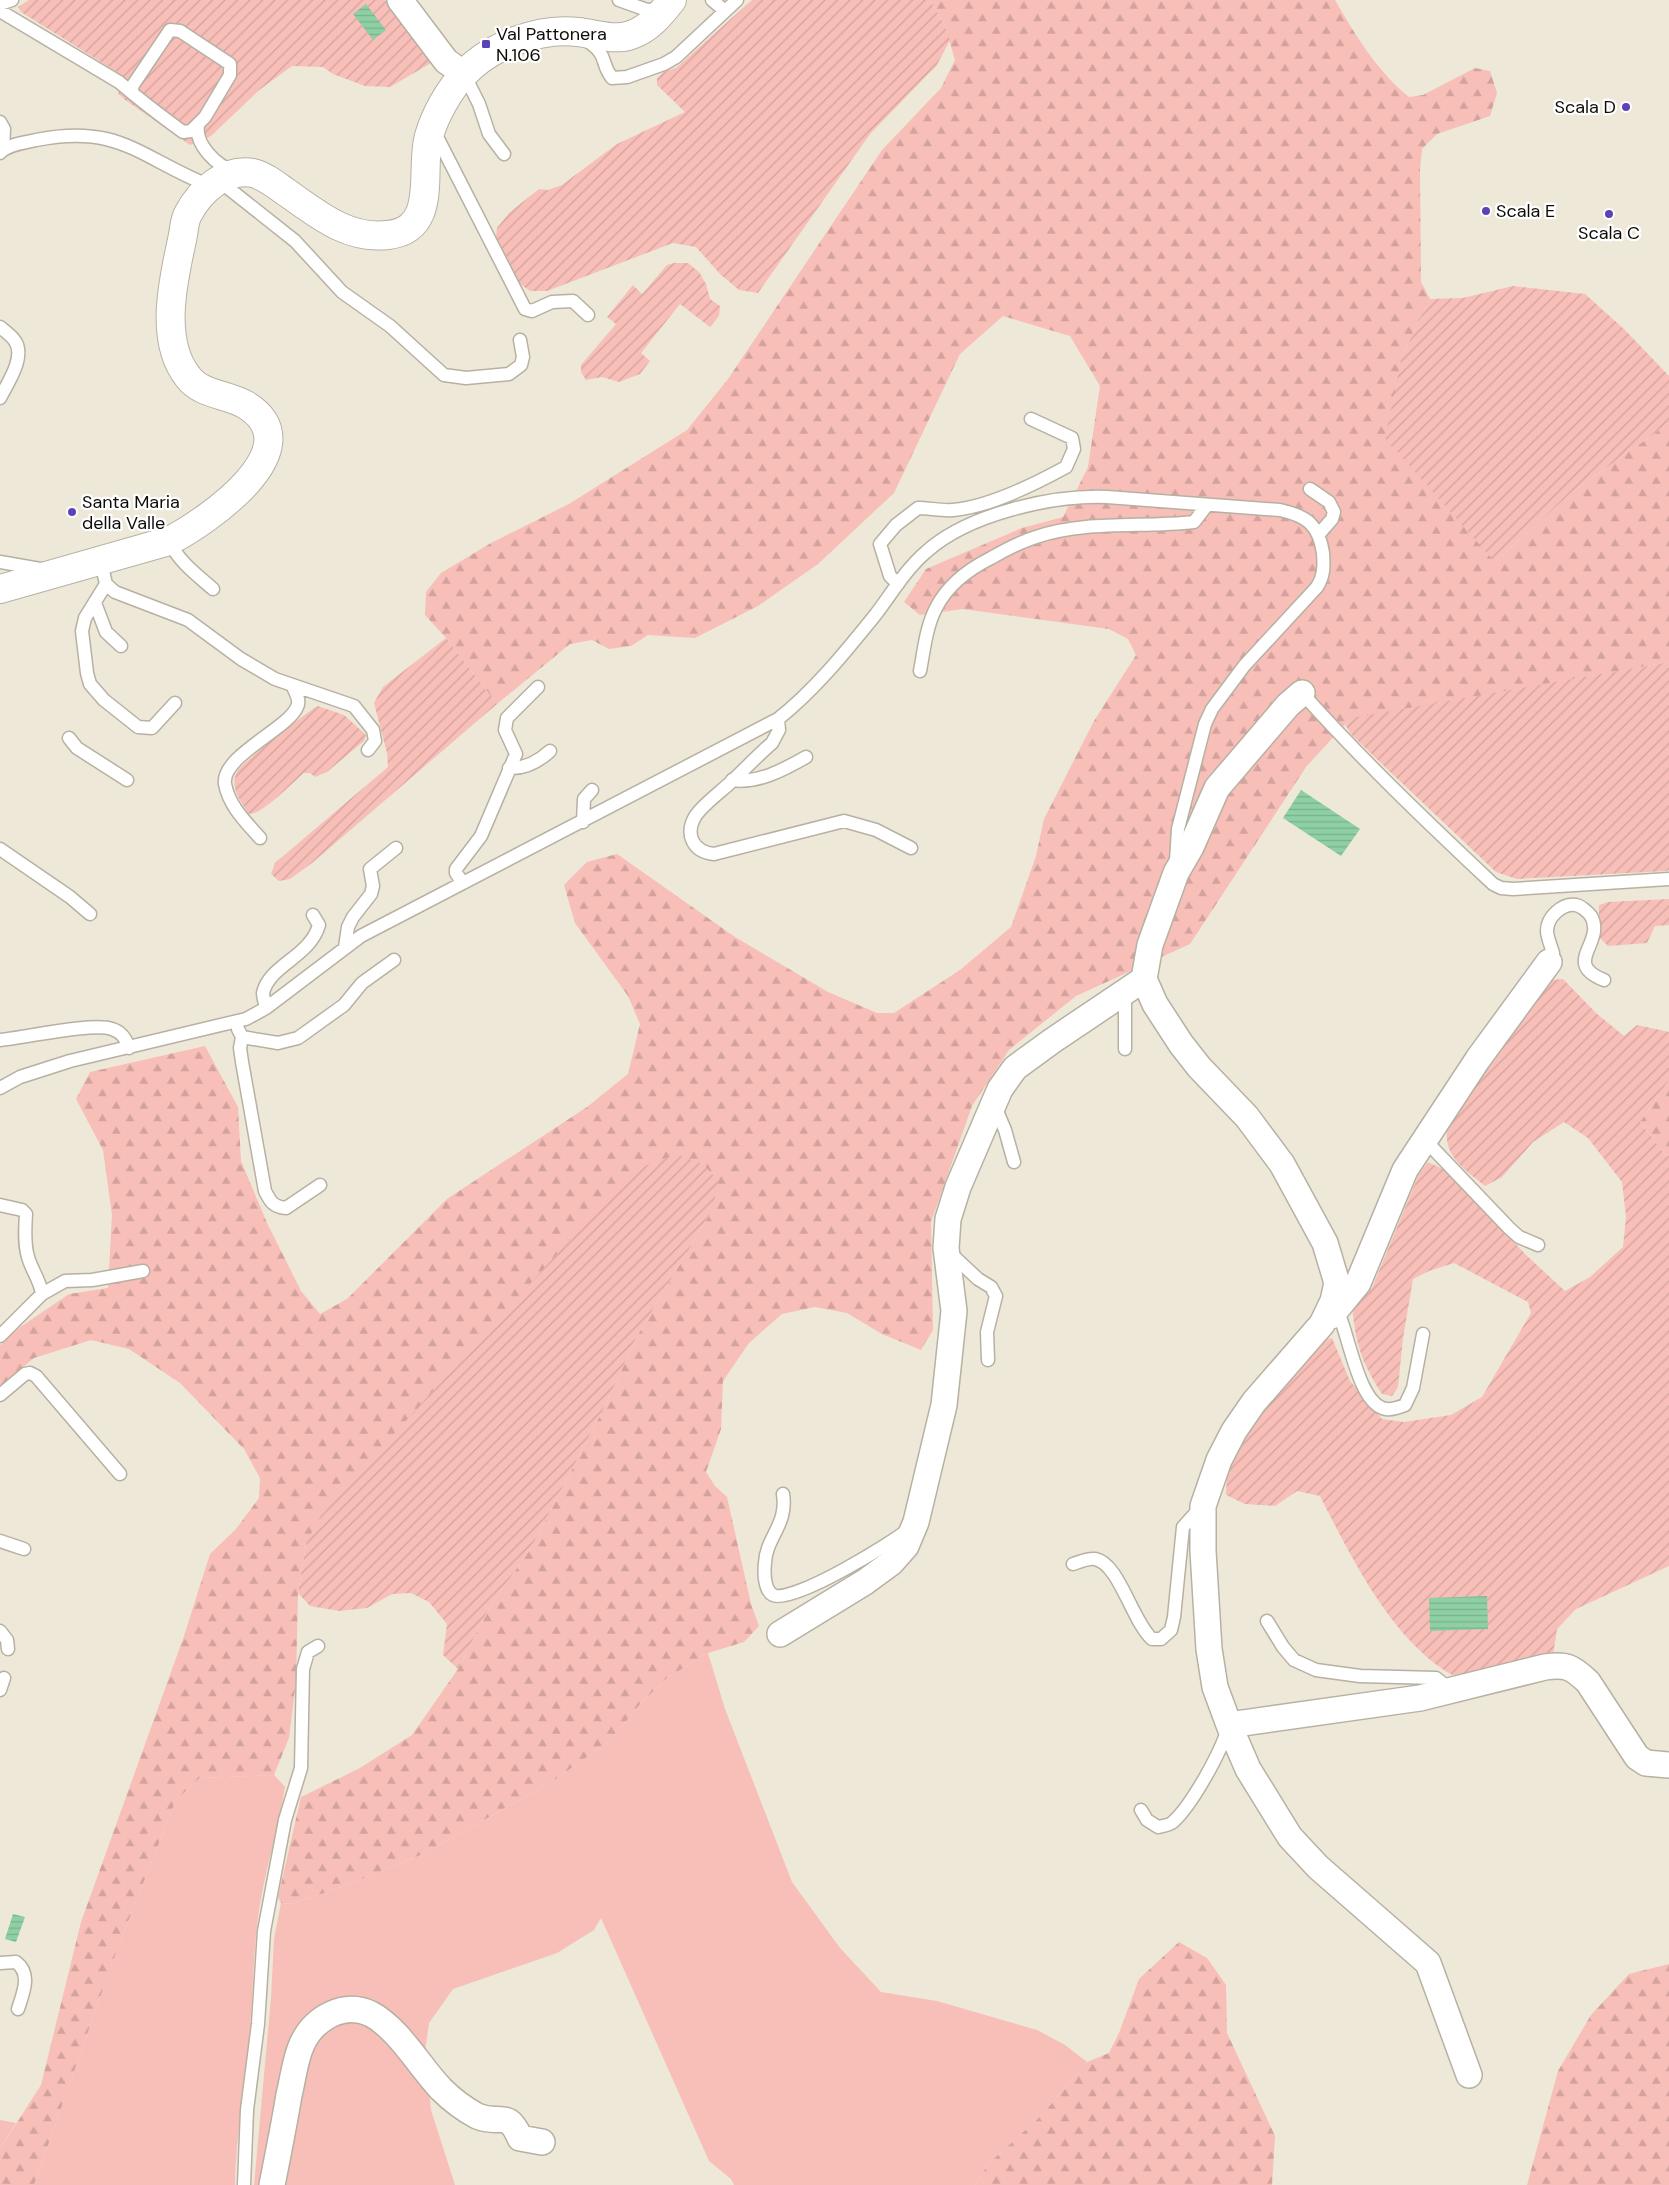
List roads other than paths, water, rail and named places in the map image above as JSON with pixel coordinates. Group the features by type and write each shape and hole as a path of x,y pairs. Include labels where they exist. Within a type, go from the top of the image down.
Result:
{"street":[{"path":"400,0 446,61 464,74"},
{"path":"0,589 55,574 103,573 189,531 218,509 246,483 260,466 269,444 268,434 257,414 246,405 199,387 191,381 179,363 171,327 172,297 187,215 222,180 254,173 271,182 327,221 348,231 370,236 391,235 406,230 416,220 423,207 426,152 433,126 448,96 464,74 482,59 509,44 545,33 574,32 615,38 631,35 648,26 668,4"},
{"path":"780,1634 865,1582 891,1563 906,1546 916,1522 944,1405 948,1368 954,1311 946,1248 948,1219 958,1187 993,1102 1015,1068 1052,1040 1135,986 1176,873 1191,847 1217,788 1288,706 1302,693"},
{"path":"1469,2075 1428,1963 1318,1867 1290,1837 1248,1769 1215,1687 1209,1649 1203,1551 1203,1506 1219,1460 1234,1431 1254,1402 1358,1283 1405,1170 1483,1051 1548,962"},
{"path":"1135,986 1155,1004 1181,1044 1199,1067 1247,1117 1282,1164 1313,1217 1330,1256 1336,1283 1330,1317"},
{"path":"1229,1725 1420,1698 1564,1664 1588,1682 1638,1757 1646,1763 1669,1765"},
{"path":"272,2185 294,2071 302,2043 316,2024 334,2012 353,2009 371,2014 392,2031 452,2100 479,2116 506,2119 514,2124 520,2138 542,2142"}],"lane":[{"path":"0,4 12,0"},
{"path":"619,0 647,10 668,4"},
{"path":"712,0 726,11"},
{"path":"574,32 597,47 604,55 607,72 612,78 620,79 664,64 676,57 737,0"},
{"path":"0,11 119,82 183,132 191,131 198,126"},
{"path":"131,92 133,85 166,33 175,29 230,64 230,74 198,126 196,135 200,143 218,163 222,180"},
{"path":"464,74 479,104 489,134 504,154"},
{"path":"0,122 4,129 2,151 53,137 96,136 118,141 222,180 295,241 342,292 390,326 444,375 466,378 509,374 521,365 523,357 520,340"},
{"path":"433,126 525,309 532,310 552,302 573,301 588,315"},
{"path":"0,327 15,340 18,348 15,368 0,398"},
{"path":"898,584 890,576 880,544 896,525 918,508 952,510 971,506 997,498 1066,467 1074,449 1072,438 1031,419"},
{"path":"1310,489 1329,502 1334,512 1332,518 1319,534"},
{"path":"0,1088 20,1077 70,1061 235,1022 266,1008 345,947 370,932 778,719 810,691 912,565 938,542 970,525 1027,505 1081,496 1290,512 1303,518 1319,534 1324,576 1317,588 1244,666 1221,696 1206,724 1178,829 1176,873"},
{"path":"920,671 927,633 935,610 943,595 959,579 982,562 1034,537 1058,531 1093,526 1194,522 1207,505"},
{"path":"169,541 182,563 213,589"},
{"path":"0,562 42,567 55,574"},
{"path":"103,573 96,603 86,618 82,631 90,684 104,700 144,729 152,728 175,703"},
{"path":"103,573 115,592 188,620 241,659 275,679 354,706 373,730 375,741 368,750"},
{"path":"96,603 106,632 121,646"},
{"path":"260,838 234,807 225,781 229,769 240,757 288,719 298,707 298,699 292,685"},
{"path":"463,883 456,874 456,869 481,836 516,754 505,730 507,718 538,687"},
{"path":"1302,693 1415,810 1493,884 1501,888 1513,889 1669,879"},
{"path":"778,719 776,738 697,814 690,833 692,841 704,853 725,851 844,820 869,827 911,848"},
{"path":"69,738 77,748 127,780"},
{"path":"509,768 518,768 540,760 550,750"},
{"path":"732,780 742,782 772,774 806,757"},
{"path":"583,822 584,799 592,790"},
{"path":"345,947 350,922 371,894 373,886 370,869 396,848"},
{"path":"0,849 63,892 90,914"},
{"path":"1548,962 1553,953 1547,932 1550,919 1561,908 1576,905 1588,912 1594,922 1595,936 1585,952 1584,965 1592,975 1604,980"},
{"path":"266,1008 263,994 269,982 276,973 312,943 319,925 313,915"},
{"path":"242,1037 278,1043 298,1038 344,1005 362,983 394,960"},
{"path":"1125,1049 1135,986"},
{"path":"235,1022 242,1037 240,1048 242,1062 265,1191 271,1202 277,1207 286,1208 320,1185"},
{"path":"0,1040 48,1032 111,1028 127,1040 129,1048"},
{"path":"993,1102 1005,1130 1014,1162"},
{"path":"1424,1139 1509,1228 1519,1237 1538,1245"},
{"path":"0,1205 22,1210 26,1214 25,1240 29,1258 40,1281 42,1294"},
{"path":"946,1248 978,1279 991,1286 996,1296 987,1332 988,1360"},
{"path":"0,1336 42,1294 65,1281 92,1280 143,1271"},
{"path":"1330,1317 1344,1324 1354,1362 1366,1392 1377,1406 1388,1410 1406,1405 1413,1388 1423,1334"},
{"path":"0,1395 25,1374 30,1373 36,1376 120,1474"},
{"path":"783,1494 783,1518 764,1561 768,1589 774,1595 784,1597 830,1576 898,1538 916,1522"},
{"path":"1073,1564 1095,1559 1105,1563 1113,1570 1142,1630 1152,1639 1161,1639 1171,1630 1174,1617 1183,1527 1203,1506"},
{"path":"0,1541 24,1549"},
{"path":"1268,1621 1283,1647 1294,1660 1316,1670 1360,1676 1436,1678 1451,1690"},
{"path":"0,1632 7,1640 8,1649"},
{"path":"244,2185 247,2110 258,2024 264,1931 285,1820 301,1768 303,1669 308,1652 318,1646"},
{"path":"1141,1810 1147,1820 1158,1827 1172,1824 1184,1809 1222,1749 1229,1725"},
{"path":"0,1963 16,1962 23,1967 26,1977 18,2009"}],"place":[{"name":"Val Pattonera N.106","path":"486,44"},
{"name":"Scala D","path":"1626,107"},
{"name":"Scala E","path":"1486,211"},
{"name":"Scala C","path":"1609,214"},
{"name":"Santa Maria della Valle","path":"72,512"}]}
